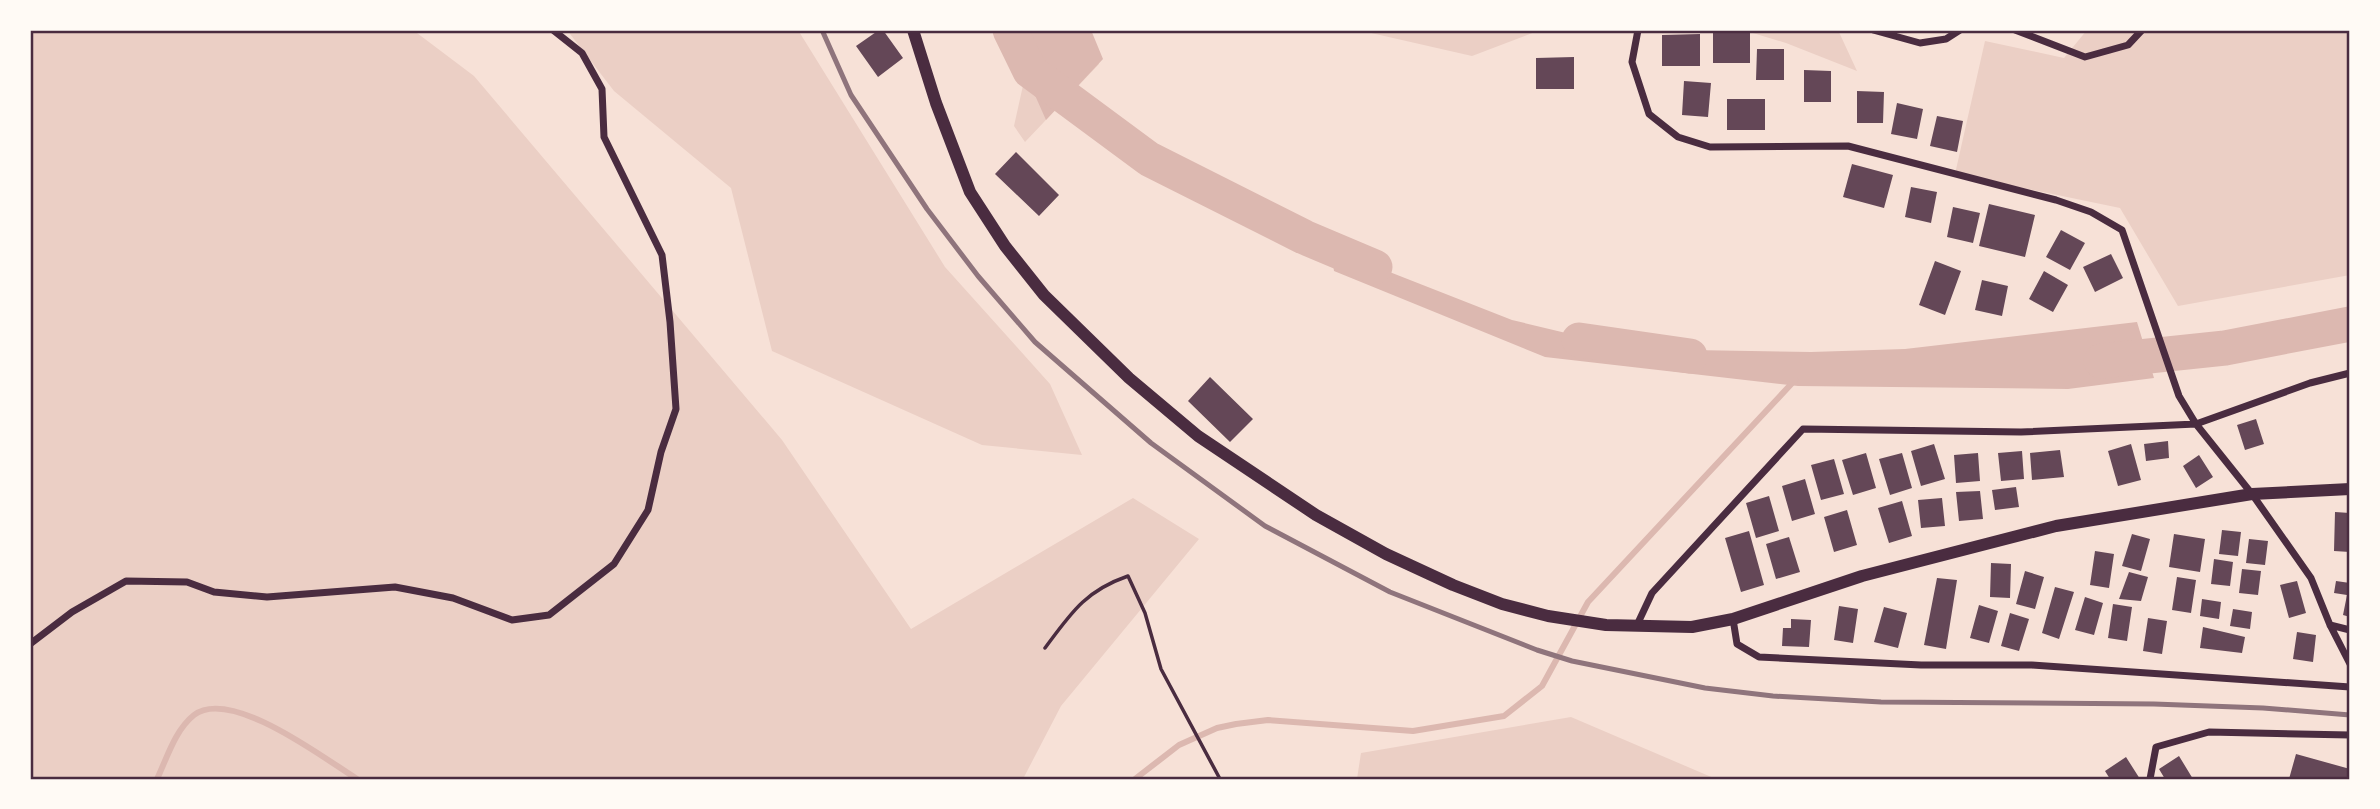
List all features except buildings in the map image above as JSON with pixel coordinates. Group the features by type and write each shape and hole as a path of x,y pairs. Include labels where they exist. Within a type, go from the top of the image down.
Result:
{"street":[{"path":"30,644 72,612 127,581 187,582 214,592 267,597 395,587 453,598 512,620 549,615 614,564 648,510 661,453 676,409 670,322 662,255 604,137 602,89 582,53 553,30"},
{"path":"913,30 936,103 970,192 1005,246 1044,295 1129,379 1198,436 1328,521 1386,554 1502,604 1548,616 1606,625 1692,627 1733,619 1862,576 2056,526 2252,494 2350,489"},
{"path":"1638,30 1632,62 1649,114 1678,136 1710,147 1848,146 2056,200 2091,212 2122,230 2179,396 2196,424 2252,494 2311,578 2330,625 2350,664"},
{"path":"1873,30 1920,43 1946,39 1960,30"},
{"path":"2015,30 2085,57 2128,45 2142,30"},
{"path":"1636,627 1652,593 1803,429 2021,432 2196,424 2310,383 2350,373"},
{"path":"1733,619 1737,644 1759,657 1921,665 2032,665 2350,687"},
{"path":"2330,625 2350,630"},
{"path":"2150,779 2156,747 2209,732 2350,735"}],"path":[{"path":"1045,648 1076,606 1105,584 1128,576 1145,613 1161,669 1220,779"}],"shaded area":[{"path":"30,30 413,30 474,76 782,440 911,629 1133,498 1199,539 1061,706 1023,779 30,779"},
{"path":"567,30 798,30 945,267 1050,384 1082,455 982,445 772,351 731,188 614,91"},
{"path":"1006,30 1091,30 1103,59 1046,120"},
{"path":"1009,30 1091,30 1099,64 1025,142 1014,126 1024,81"},
{"path":"1358,30 1536,30 1472,56"},
{"path":"1743,30 1838,30 1857,71 1786,43"},
{"path":"2087,30 2350,30 2350,275 2178,306 2120,208 1955,174 1985,41 2064,58"},
{"path":"1331,249 1512,320 1633,349 1811,352 1905,349 2137,322 2154,378 2068,389 1798,386 1545,357 1334,271"},
{"path":"1571,717 1716,779 1357,779 1361,753"}],"waterway":[{"path":"1010,30 1030,71 1149,159 1304,237 1375,267"},
{"path":"2101,361 2225,348 2350,324"},
{"path":"1579,340 1690,356"},
{"path":"1135,779 1179,745 1217,728 1236,724 1268,720 1413,731 1504,716 1542,686 1588,602 1795,380"},
{"path":"157,779 172,745 187,721 210,709 231,710 277,729 357,779"}],"railway":[{"path":"822,30 851,95 927,209 978,276 1035,342 1151,443 1265,526 1390,592 1537,650 1572,661 1705,688 1773,696 1881,702 2154,704 2263,708 2350,715"}]}
